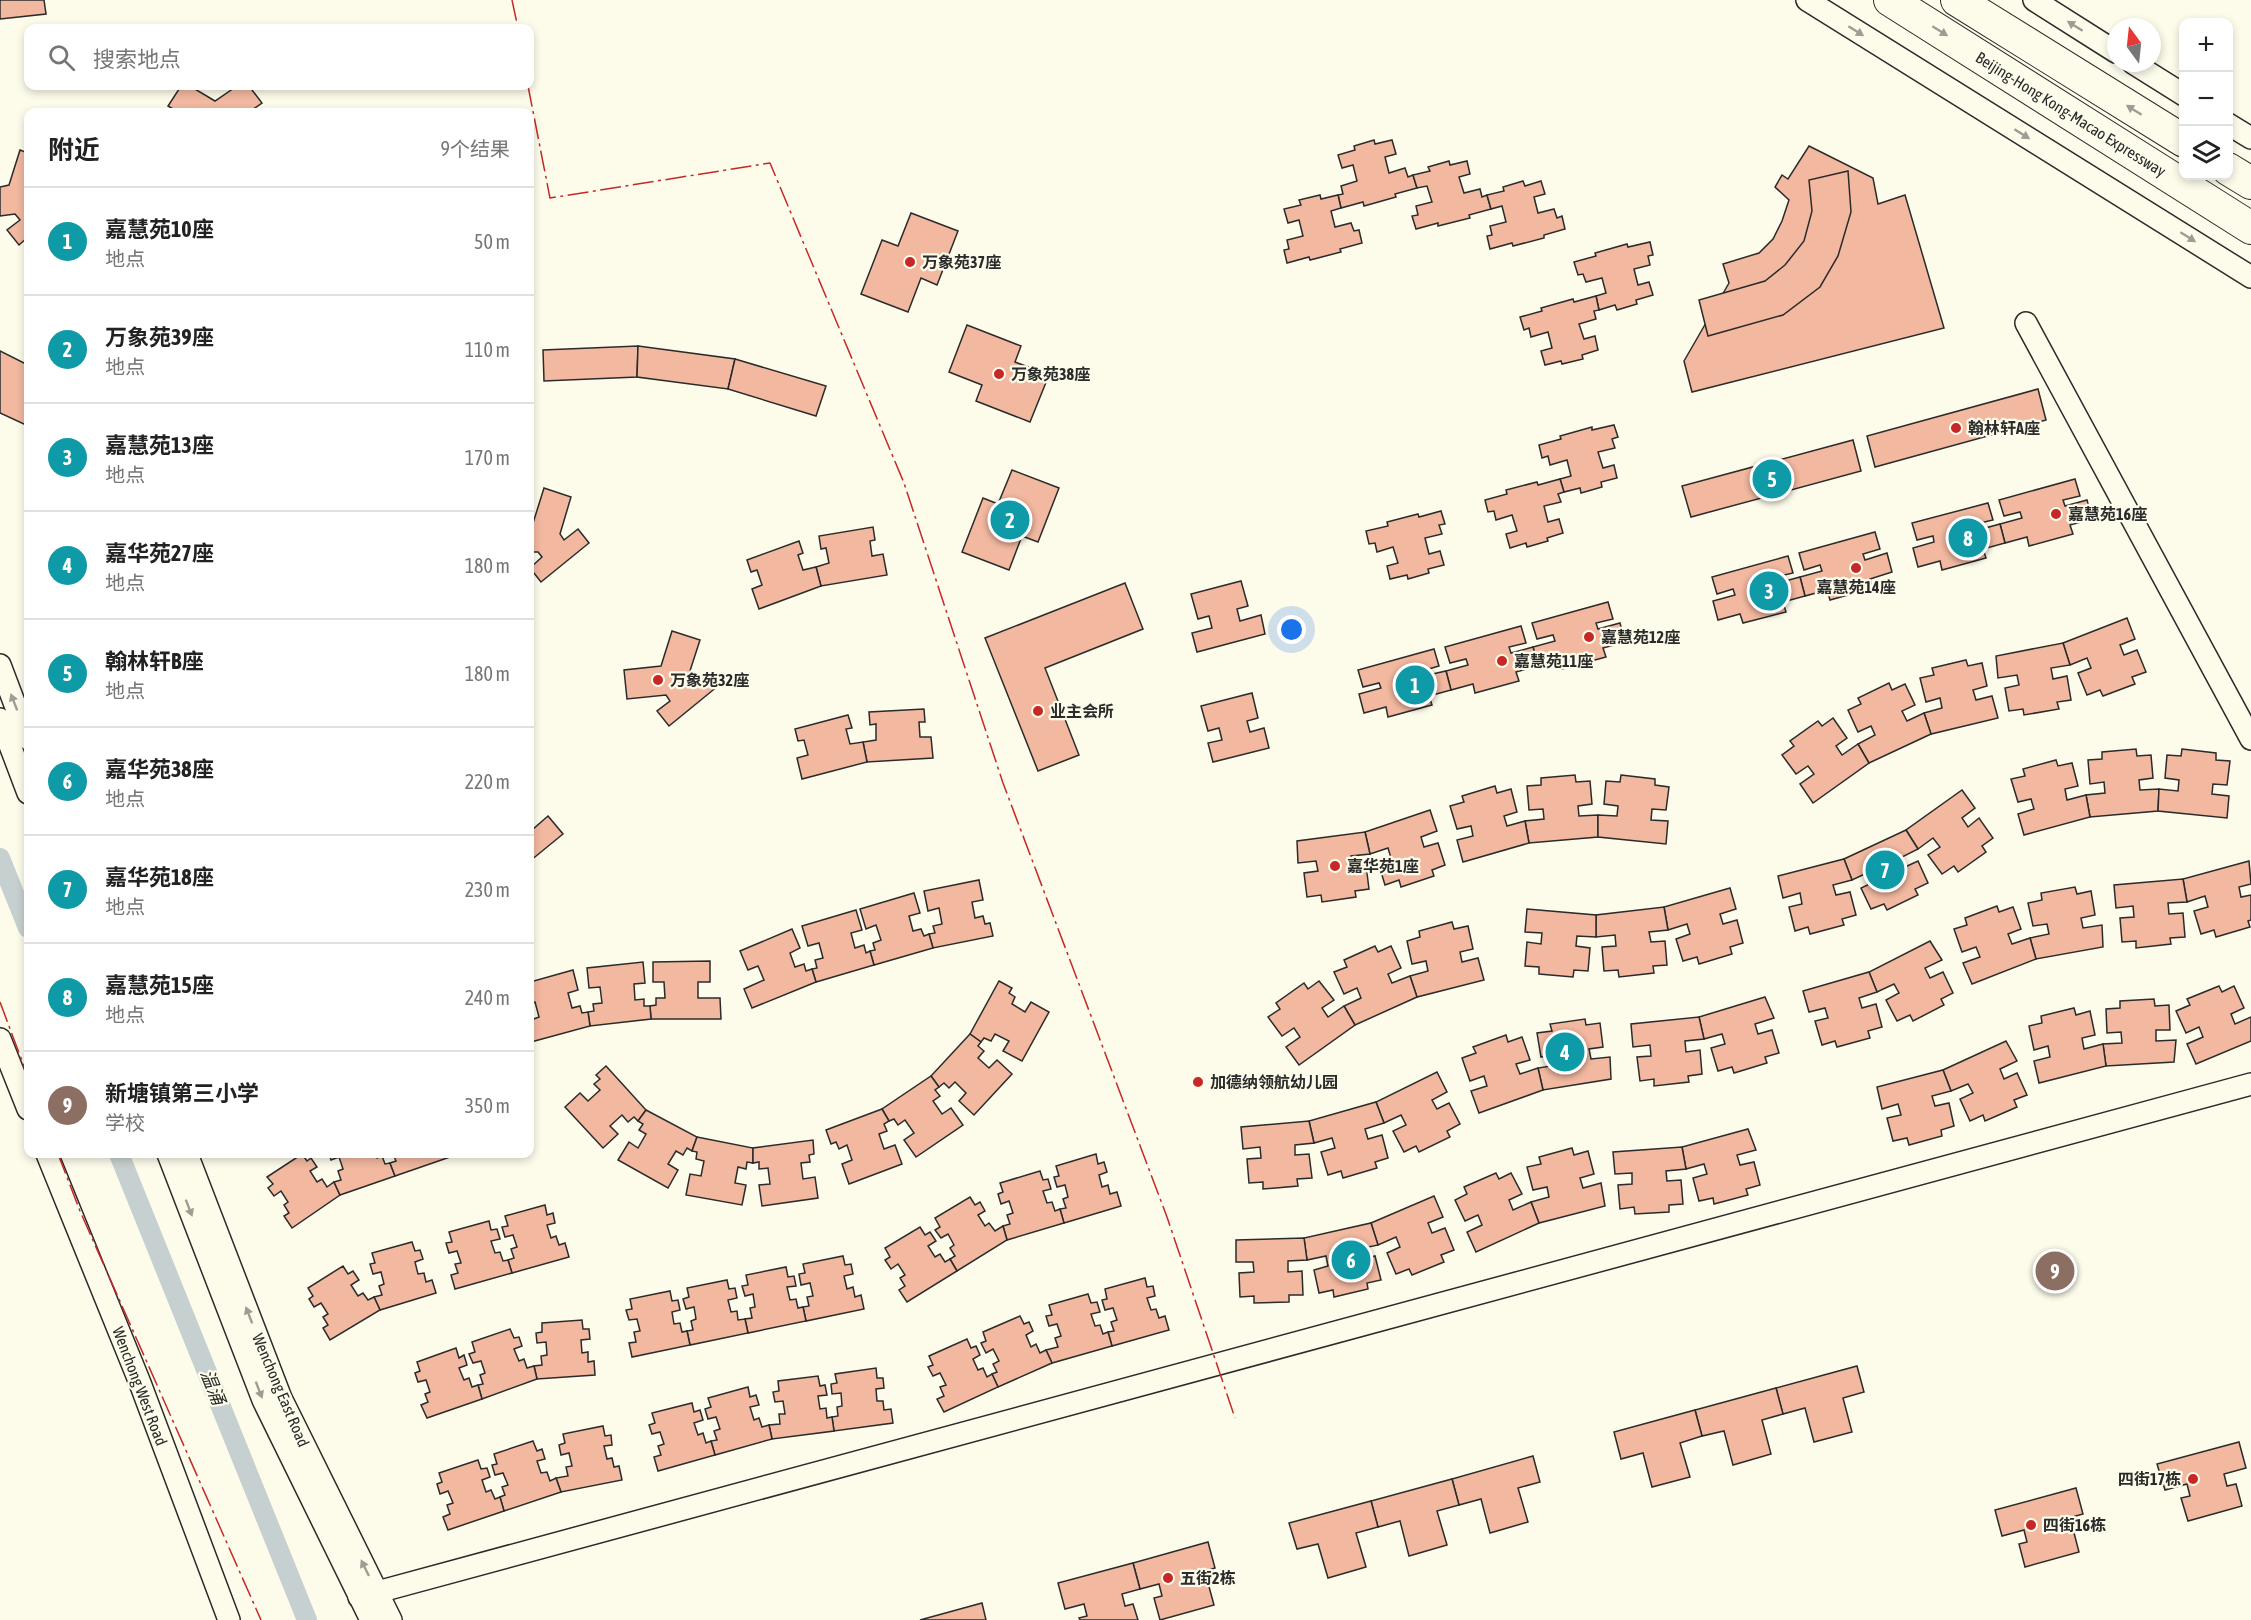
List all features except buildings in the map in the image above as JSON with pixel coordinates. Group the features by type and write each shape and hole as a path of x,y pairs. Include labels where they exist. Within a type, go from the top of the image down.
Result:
{"highway":[{"name":"Beijing-Hong Kong-Macao Expressway","path":"1890,0 2251,228"},
{"path":"1957,0 2179,138"},
{"path":"2233,172 2251,183"}],"street":[{"path":"1807,0 2251,277"},
{"path":"2034,0 2107,46"},
{"path":"2147,72 2179,92"},
{"path":"2232,126 2251,138"},
{"path":"2026,323 2251,739"},
{"path":"0,665 24,728"},
{"path":"0,719 24,782"},
{"path":"0,1039 24,1099"},
{"path":"368,1594 2251,1084"},
{"name":"Wenchong West Road","path":"48,1158 140,1383 229,1620"},
{"name":"Wenchong East Road","path":"170,1158 263,1400 368,1594 392,1620"},
{"name":"Wenchong East Road","path":"189,1158 281,1398 368,1594 371,1620"}],"waterway":[{"name":"温涌","path":"0,858 24,918"},
{"name":"温涌","path":"121,1158 307,1620"}],"power":[{"path":"512,0 517,24"},
{"path":"529,90 532,108"},
{"path":"534,117 550,198 770,163 904,483 1003,783 1167,1217 1235,1418"},
{"path":"0,1002 24,1066"},
{"path":"60,1158 80,1211 261,1620"}],"place":[{"name":"万象苑37座","path":"910,262"},
{"name":"万象苑38座","path":"999,374"},
{"name":"翰林轩A座","path":"1956,428"},
{"name":"翰林轩B座","path":"1772,479"},
{"name":"嘉慧苑16座","path":"2056,514"},
{"name":"万象苑39座","path":"1010,520"},
{"name":"嘉慧苑15座","path":"1968,538"},
{"name":"嘉慧苑14座","path":"1856,568"},
{"name":"嘉慧苑13座","path":"1769,591"},
{"name":"嘉慧苑12座","path":"1589,637"},
{"name":"嘉慧苑11座","path":"1502,661"},
{"name":"万象苑32座","path":"658,680"},
{"name":"嘉慧苑10座","path":"1415,685"},
{"name":"业主会所","path":"1038,711"},
{"name":"嘉华苑1座","path":"1335,866"},
{"name":"嘉华苑18座","path":"1885,870"},
{"name":"嘉华苑27座","path":"1565,1052"},
{"name":"加德纳领航幼儿园","path":"1198,1082"},
{"name":"嘉华苑38座","path":"1351,1260"},
{"name":"新塘镇第三小学","path":"2055,1271"},
{"name":"四街17栋","path":"2193,1479"},
{"name":"四街16栋","path":"2031,1525"},
{"name":"五街2栋","path":"1168,1578"}]}
